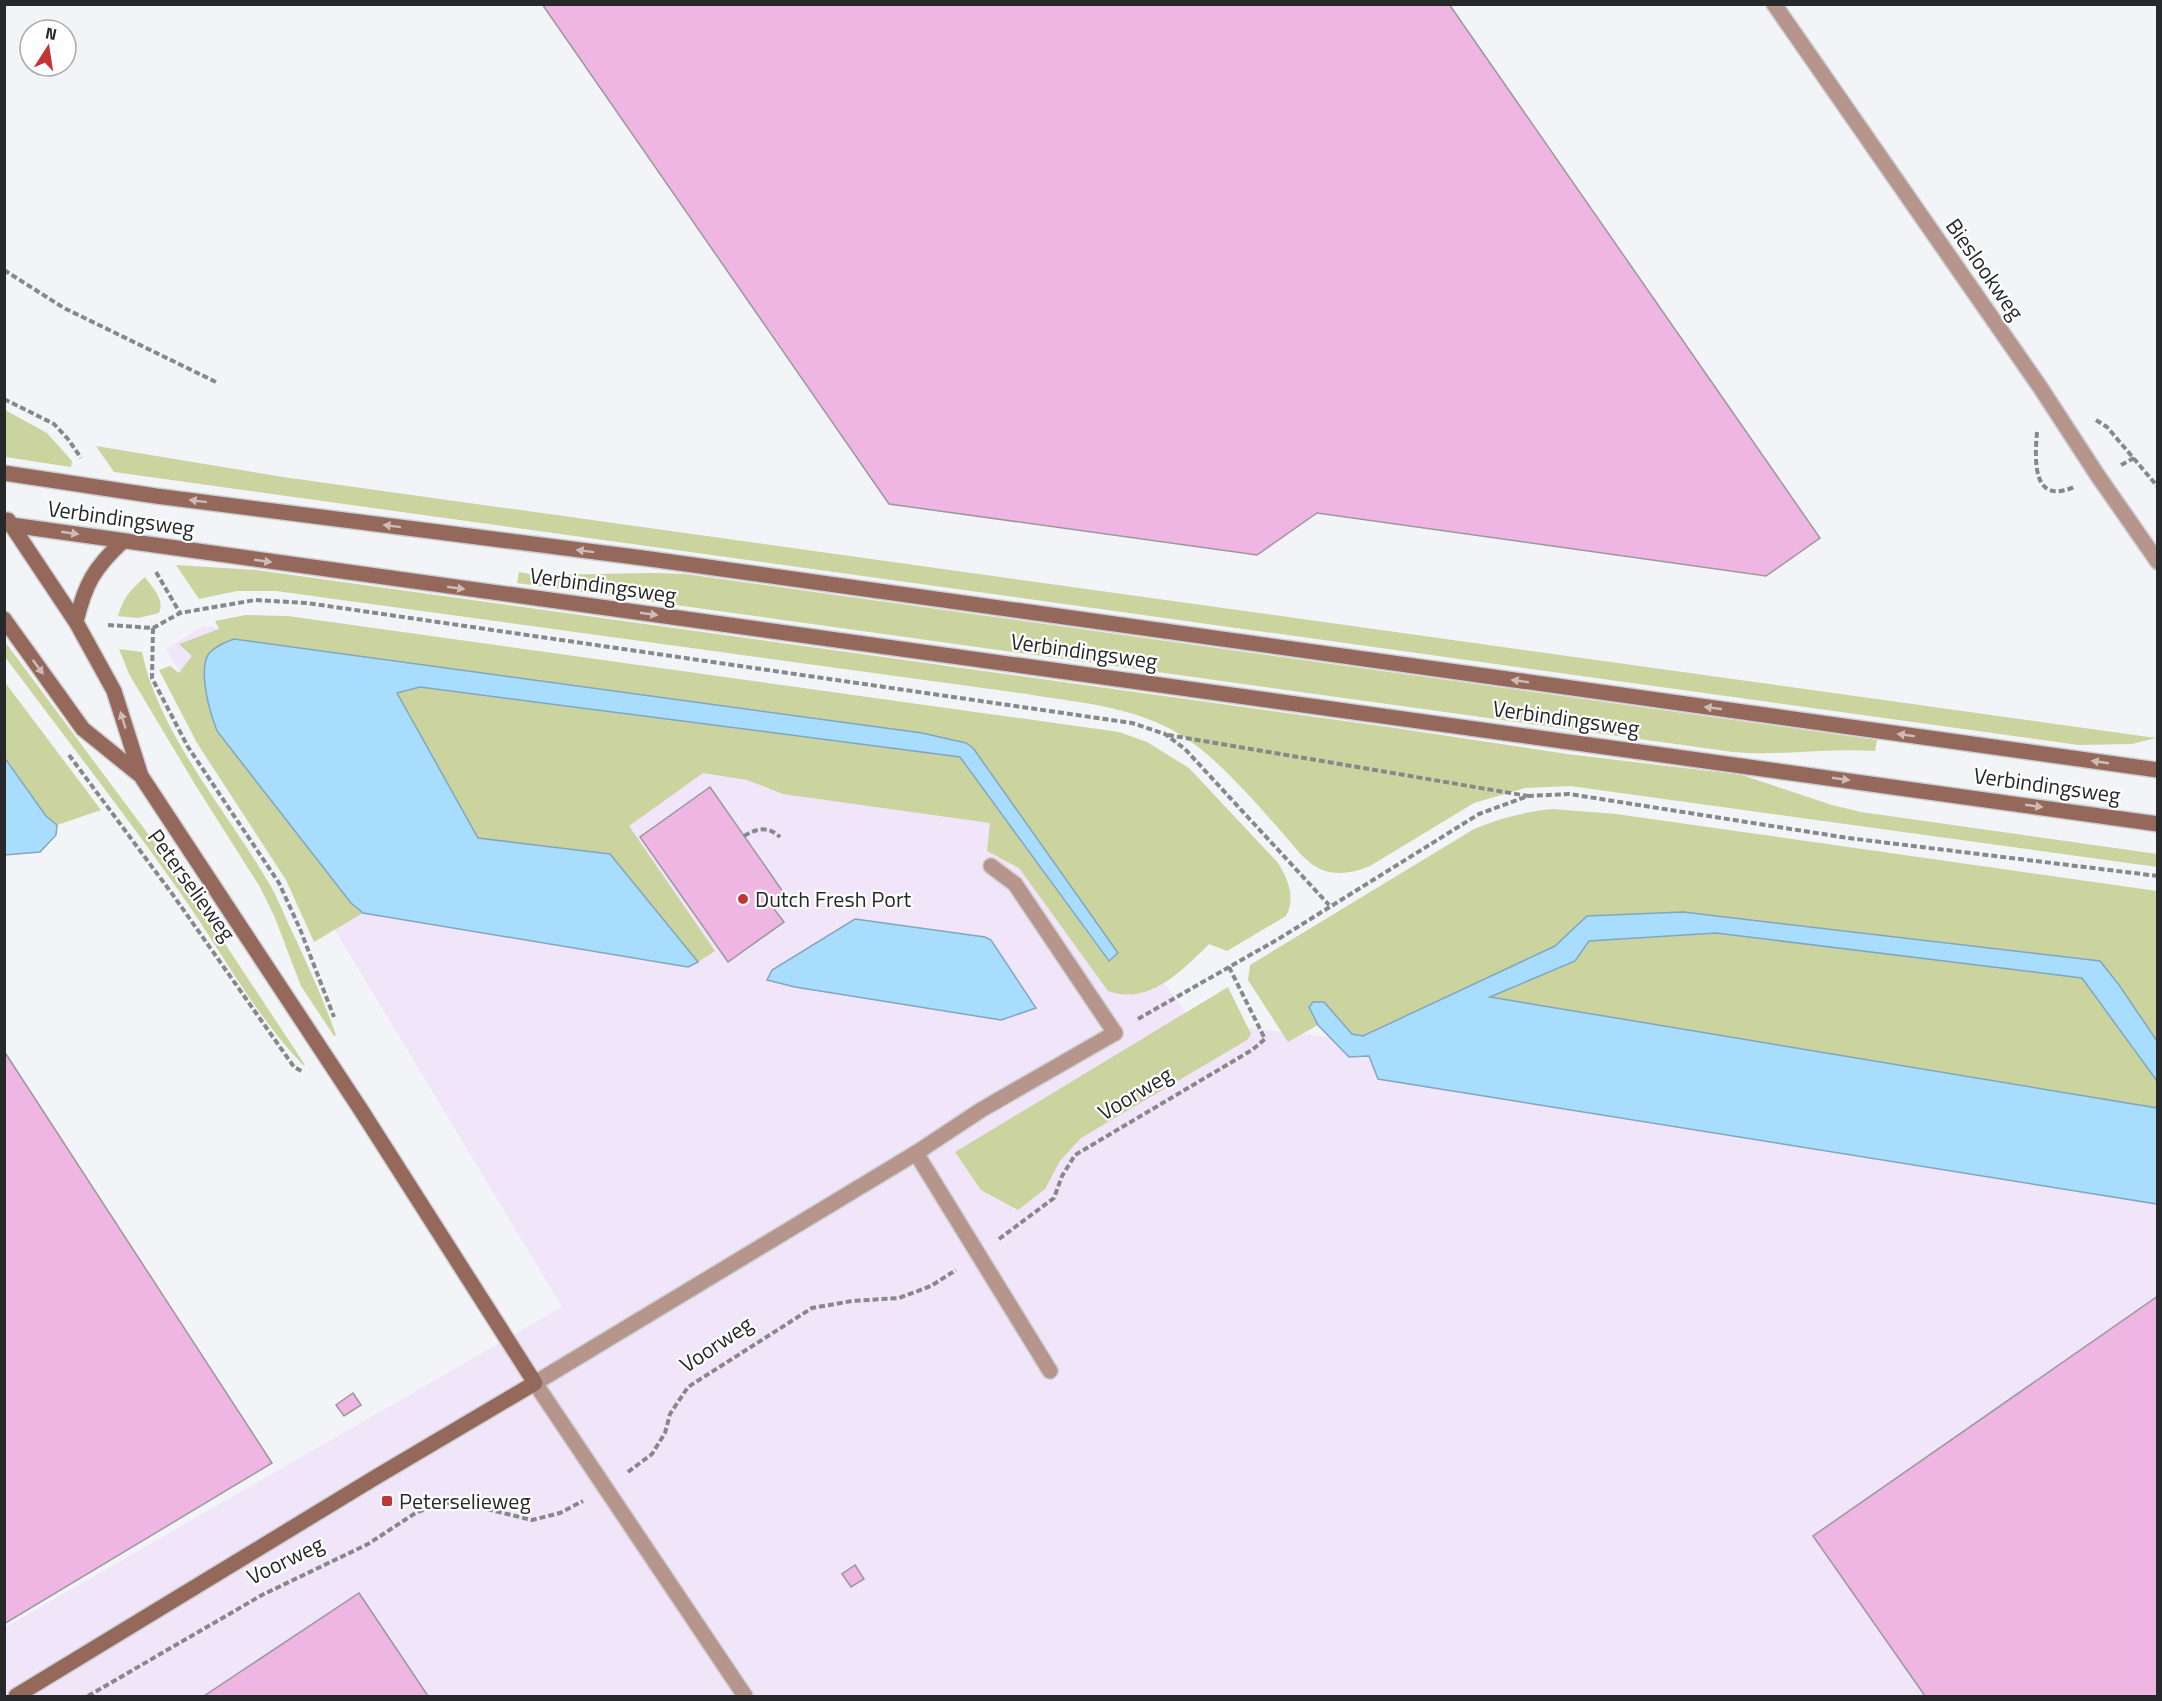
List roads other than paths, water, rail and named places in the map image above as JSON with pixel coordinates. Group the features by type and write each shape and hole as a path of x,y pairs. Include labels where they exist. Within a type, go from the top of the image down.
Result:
{"street":[{"name":"Bieslookweg","path":"1774,4 2033,377 2157,562"},
{"name":"Verbindingsweg","path":"4,473 156,496 643,558 2157,770"},
{"name":"Verbindingsweg","path":"7,521 123,541 2157,824"},
{"name":"Peterselieweg","path":"7,521 76,622 114,691 141,776 361,1110 535,1383 745,1696"},
{"path":"76,622 82,598 92,576 102,561 123,541"},
{"name":"Peterselieweg","path":"4,619 83,729 141,776"},
{"name":"Voorweg","path":"16,1696 916,1153 981,1110 1115,1033 1015,884 991,866"},
{"path":"916,1153 1050,1371"}],"water":[{"path":"234,639 922,733 966,743 973,748 1118,953 1109,961 960,757 420,687 397,693 478,838 610,854 698,962 688,967 363,913 351,903 217,731 206,691 205,661 217,646"},
{"path":"4,757 46,816 57,825 56,835 40,852 5,855"},
{"path":"1683,912 2100,961 2157,1041 2157,1081 2082,978 1716,933 1589,941 1575,961 1490,997 2157,1108 2157,1204 1378,1079 1369,1056 1349,1057 1318,1025 1309,1007 1313,1002 1324,1002 1352,1034 1363,1036 1555,946 1587,916"},
{"path":"855,919 985,937 991,940 1036,1008 1001,1020 795,987 767,980 772,970"}],"place":[{"name":"Dutch Fresh Port","path":"743,899"},
{"name":"Peterselieweg","path":"387,1501"}]}
